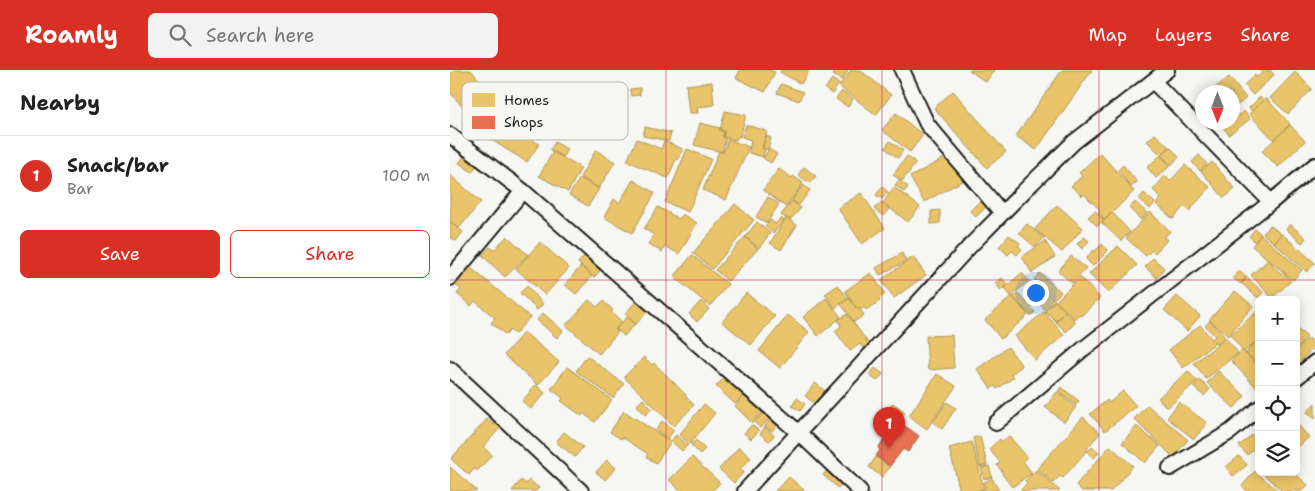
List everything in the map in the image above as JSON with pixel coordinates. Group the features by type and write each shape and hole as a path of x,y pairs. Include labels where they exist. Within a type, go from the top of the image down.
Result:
{"street":[{"path":"902,70 927,124 1002,213"},
{"path":"745,491 1002,213 1074,142 1154,82 1167,70"},
{"path":"1154,82 1270,202"},
{"path":"450,135 522,191 798,432 860,491"},
{"path":"996,423 1082,350 1315,165"},
{"path":"450,278 522,191"},
{"path":"1300,375 1315,362"},
{"path":"450,369 580,491"},
{"path":"1170,468 1230,432 1255,411"}],"building: Homes":[{"path":"455,70 471,70 481,82 462,82 462,107 450,92 450,74"},
{"path":"740,70 770,70 775,72 765,92 736,78"},
{"path":"781,70 809,70 801,84 780,72"},
{"path":"836,70 848,70 842,80 833,75"},
{"path":"851,70 860,70 891,95 876,115 839,86"},
{"path":"969,70 994,70 986,82"},
{"path":"1062,70 1092,70 1036,150 1016,136"},
{"path":"1260,70 1270,70 1274,75 1253,95 1244,85 1255,75 1257,77 1262,73"},
{"path":"1295,72 1312,89 1288,114 1270,98"},
{"path":"1229,77 1235,85 1219,85"},
{"path":"832,79 839,84 832,94 825,89"},
{"path":"712,82 714,105 697,107 698,113 689,113 686,85"},
{"path":"781,84 803,92 799,101 777,93"},
{"path":"640,88 640,95 631,96 630,89"},
{"path":"842,91 853,99 848,107 836,99"},
{"path":"953,91 1006,152 987,168 934,108"},
{"path":"1240,91 1246,98 1240,103"},
{"path":"1260,97 1263,100 1252,111 1249,108"},
{"path":"1266,98 1290,124 1274,140 1249,114"},
{"path":"725,111 746,115 740,137 737,137 736,140 723,137 725,131 720,130"},
{"path":"1244,111 1250,119 1240,127 1240,114"},
{"path":"896,113 923,135 910,152 882,130"},
{"path":"700,123 720,128 720,131 724,132 723,137 726,138 722,152 694,145"},
{"path":"746,125 767,131 762,149 765,149 763,157 749,153 751,140 742,137"},
{"path":"1290,125 1305,141 1278,167 1262,151"},
{"path":"645,127 671,133 669,141 643,136"},
{"path":"1225,130 1236,130 1229,135"},
{"path":"1155,134 1169,147 1161,155 1147,141"},
{"path":"766,136 771,138 768,150 763,148"},
{"path":"637,139 661,149 664,141 683,149 678,160 676,159 668,178 627,161"},
{"path":"728,139 749,147 726,200 703,190 719,151 723,153"},
{"path":"492,140 533,140 539,144 527,162"},
{"path":"890,141 903,150 898,158 885,148"},
{"path":"555,142 567,149 563,157 550,150"},
{"path":"1170,147 1179,157 1171,165 1161,155"},
{"path":"687,149 711,159 688,212 665,202"},
{"path":"769,149 777,154 771,163 763,158"},
{"path":"596,150 615,162 599,188 580,177"},
{"path":"553,152 581,168 568,192 539,176"},
{"path":"1100,153 1134,191 1105,220 1098,212 1100,210 1084,194 1082,196 1071,186 1082,176 1079,173"},
{"path":"950,155 964,180 924,202 910,177"},
{"path":"1161,155 1170,166 1156,178 1147,167"},
{"path":"1199,155 1207,164 1200,171 1192,162"},
{"path":"464,156 477,165 472,172 459,163"},
{"path":"907,156 916,163 902,181 893,175"},
{"path":"1212,162 1235,189 1224,198 1201,171"},
{"path":"1123,165 1137,182 1131,187 1118,170"},
{"path":"1185,165 1210,187 1189,211 1184,206 1173,219 1156,204 1161,198 1153,190 1165,176 1170,181"},
{"path":"804,167 816,176 810,183 798,175"},
{"path":"779,169 803,183 786,207 763,190"},
{"path":"450,175 481,202 459,228 450,221"},
{"path":"580,178 599,189 588,206 569,195"},
{"path":"633,180 655,193 632,233 604,217 614,199 619,203"},
{"path":"899,180 908,187 904,192 895,185"},
{"path":"803,185 810,190 799,205 792,200"},
{"path":"882,187 888,192 882,199 876,195"},
{"path":"894,187 920,207 908,222 883,203"},
{"path":"861,193 885,228 862,244 838,208"},
{"path":"1144,193 1155,203 1150,209 1139,199"},
{"path":"768,197 779,204 767,223 756,217"},
{"path":"981,200 987,206 976,217 970,211"},
{"path":"792,201 801,208 790,220 781,215"},
{"path":"881,202 889,209 883,216 874,209"},
{"path":"1135,202 1147,213 1141,220 1129,208"},
{"path":"735,204 754,220 712,269 693,253"},
{"path":"1057,205 1083,228 1062,252 1035,229"},
{"path":"658,207 679,219 682,214 697,223 679,254 665,246 662,252 648,244 654,235 644,229"},
{"path":"940,210 940,223 931,224 931,211"},
{"path":"1095,211 1104,220 1097,226 1088,217"},
{"path":"1112,212 1130,232 1121,241 1102,223"},
{"path":"1150,212 1170,231 1164,238 1167,240 1155,253 1152,250 1146,256 1126,238"},
{"path":"781,218 784,221 773,233 765,226 771,220 775,224"},
{"path":"786,218 797,225 781,250 770,243"},
{"path":"450,222 463,232 456,241 450,237"},
{"path":"757,222 770,233 759,248 745,237"},
{"path":"1027,224 1044,238 1035,247 1019,233"},
{"path":"1290,224 1306,238 1302,243 1286,229"},
{"path":"1270,225 1281,234 1274,243 1263,234"},
{"path":"1255,229 1261,234 1255,242 1249,236"},
{"path":"1282,234 1315,263 1307,272 1274,243"},
{"path":"1009,235 1020,243 1018,246 1022,249 1017,255 1012,251 1008,255 999,247"},
{"path":"1261,235 1302,270 1293,280 1252,246"},
{"path":"507,236 528,255 505,277 482,255 490,247 494,250"},
{"path":"745,237 758,249 728,281 715,270"},
{"path":"1084,237 1089,241 1082,249 1077,244"},
{"path":"1045,241 1055,257 1032,273 1022,257"},
{"path":"540,242 569,268 545,295 516,269"},
{"path":"1102,244 1108,251 1093,266 1086,259 1093,250 1094,252"},
{"path":"1118,246 1137,265 1108,293 1089,274"},
{"path":"902,253 906,261 880,275 876,268"},
{"path":"586,254 602,269 594,277 578,263"},
{"path":"692,255 728,284 710,306 674,277"},
{"path":"1071,256 1086,268 1072,283 1058,271"},
{"path":"913,257 926,275 894,298 881,280"},
{"path":"1153,258 1164,268 1157,278 1145,267"},
{"path":"1268,260 1281,274 1283,272 1291,281 1274,296 1270,296 1251,275"},
{"path":"581,266 592,276 576,294 565,285"},
{"path":"470,267 530,317 515,334 510,330 506,335 491,323 495,318 475,301 471,306 457,294 461,289 455,285"},
{"path":"1239,271 1246,277 1241,284 1233,278"},
{"path":"871,273 885,294 879,299 880,301 866,310 864,307 861,310 859,307 857,309 845,291"},
{"path":"1022,273 1029,281 1011,296 1004,288"},
{"path":"1040,273 1061,292 1055,298 1034,279"},
{"path":"1080,277 1100,298 1081,316 1079,314 1074,319 1056,301"},
{"path":"1246,277 1263,292 1260,296 1256,296 1241,283"},
{"path":"1002,278 1008,285 1001,290 995,283"},
{"path":"838,285 848,299 835,308 825,294"},
{"path":"527,286 543,304 537,310 520,293"},
{"path":"1041,288 1055,300 1046,310 1032,298"},
{"path":"1235,291 1253,306 1228,336 1209,320"},
{"path":"746,293 775,316 751,345 722,322"},
{"path":"1018,293 1035,312 1030,316 1013,297"},
{"path":"1012,296 1028,315 1001,339 985,320"},
{"path":"1177,296 1200,316 1187,331 1164,310"},
{"path":"826,298 841,317 818,336 803,317"},
{"path":"849,298 864,315 854,322 841,304"},
{"path":"638,299 650,309 636,324 625,314"},
{"path":"589,300 597,307 603,301 622,322 615,329 618,332 599,354 566,325"},
{"path":"701,301 709,309 697,322 689,314"},
{"path":"1055,301 1066,311 1056,321 1045,311"},
{"path":"1044,312 1064,335 1035,360 1015,336"},
{"path":"1065,312 1076,322 1066,332 1056,322"},
{"path":"543,313 563,331 557,338 537,320"},
{"path":"1255,313 1255,342 1244,352 1230,335"},
{"path":"847,314 869,344 863,348 860,344 850,351 835,331 841,326 838,320"},
{"path":"788,315 809,332 780,368 759,351"},
{"path":"627,317 635,324 624,336 616,329"},
{"path":"1210,321 1225,337 1217,344 1212,339 1215,336 1205,326"},
{"path":"1200,325 1215,343 1183,368 1169,350"},
{"path":"1300,331 1307,337 1300,345"},
{"path":"524,332 559,362 538,385 504,355"},
{"path":"952,335 954,368 928,370 926,336"},
{"path":"1226,338 1238,353 1206,379 1194,363"},
{"path":"1309,338 1315,344 1300,362 1300,346"},
{"path":"1255,343 1255,361 1246,353"},
{"path":"1008,347 1022,366 1011,374 1014,377 997,389 995,386 991,389 977,369"},
{"path":"1242,350 1255,363 1255,386 1231,361"},
{"path":"587,356 624,384 613,398 576,371"},
{"path":"644,357 652,365 654,363 694,405 674,426 624,377"},
{"path":"567,367 612,400 595,422 583,413 582,416 561,401 563,398 551,389"},
{"path":"875,368 883,374 877,381 869,375"},
{"path":"1188,371 1197,381 1167,408 1158,398"},
{"path":"1218,371 1245,396 1234,408 1207,383"},
{"path":"937,374 956,386 927,429 909,416"},
{"path":"725,377 744,395 735,404 716,386"},
{"path":"1199,380 1210,389 1204,396 1193,387"},
{"path":"815,383 825,391 815,404 805,396"},
{"path":"536,385 545,393 531,409 522,401"},
{"path":"1061,387 1079,401 1076,405 1058,391"},
{"path":"1123,391 1136,406 1105,431 1090,414 1107,400 1109,403"},
{"path":"1057,392 1076,407 1064,422 1045,407"},
{"path":"745,395 762,412 752,423 735,406"},
{"path":"797,398 805,404 800,411 792,406"},
{"path":"643,399 652,409 645,415 637,405"},
{"path":"947,402 956,408 942,429 933,422"},
{"path":"1179,402 1207,423 1194,439 1167,418"},
{"path":"893,403 905,412 897,422 885,412"},
{"path":"1315,403 1315,419 1307,412"},
{"path":"704,404 715,413 690,444 679,435"},
{"path":"1147,405 1188,440 1173,457 1134,419"},
{"path":"624,411 671,442 656,463 646,457 648,454 622,437 621,439 610,432"},
{"path":"764,412 770,418 760,428 754,422"},
{"path":"1083,417 1100,433 1063,478 1060,476 1053,483 1037,469"},
{"path":"487,419 494,425 496,422 501,427 483,447 492,455 477,471 475,468 469,475 451,459"},
{"path":"770,420 777,425 772,431 765,426"},
{"path":"662,421 674,430 667,439 656,430"},
{"path":"752,425 759,431 751,439 744,433"},
{"path":"1137,426 1160,446 1145,463 1122,443"},
{"path":"765,427 774,435 769,441 760,434"},
{"path":"1300,427 1309,437 1300,445"},
{"path":"564,432 583,447 575,457 556,442"},
{"path":"676,435 688,445 682,451 671,441"},
{"path":"1252,435 1255,439 1255,448 1247,455 1239,446"},
{"path":"980,436 987,465 980,467 973,438"},
{"path":"1009,436 1027,457 1023,461 1032,473 1012,487 997,465 1000,462 989,449 1000,439 1002,442"},
{"path":"696,440 705,449 700,454 691,445"},
{"path":"972,442 984,489 960,491 949,448"},
{"path":"1110,446 1133,466 1111,491 1082,491 1076,485"},
{"path":"739,447 751,458 740,469 744,472 734,483 719,469"},
{"path":"1092,447 1099,452 1094,458 1087,452"},
{"path":"1239,456 1247,465 1233,476 1226,467"},
{"path":"692,457 720,483 712,491 681,491 669,480"},
{"path":"876,457 890,467 882,477 869,467"},
{"path":"607,460 616,468 605,480 596,472"},
{"path":"989,466 992,477 984,479 981,468"},
{"path":"450,467 477,491 450,491"},
{"path":"829,468 844,481 838,488 823,475"},
{"path":"1036,470 1060,491 1020,491 1027,483 1025,481"},
{"path":"1255,471 1255,476 1261,476 1278,491 1247,491 1242,486"},
{"path":"1265,476 1298,476 1308,485 1302,491 1282,491"},
{"path":"789,477 805,491 775,491"},
{"path":"992,478 999,491 979,491 986,488 983,483"},
{"path":"521,480 526,484 529,480 539,488 536,491 512,491"}],"building: Shops":[{"path":"901,423 919,436 908,452 903,449 890,466 876,456 880,450 878,448 888,434 891,436"}],"place":[{"name":"Snack/bar","path":"889,448"}]}
